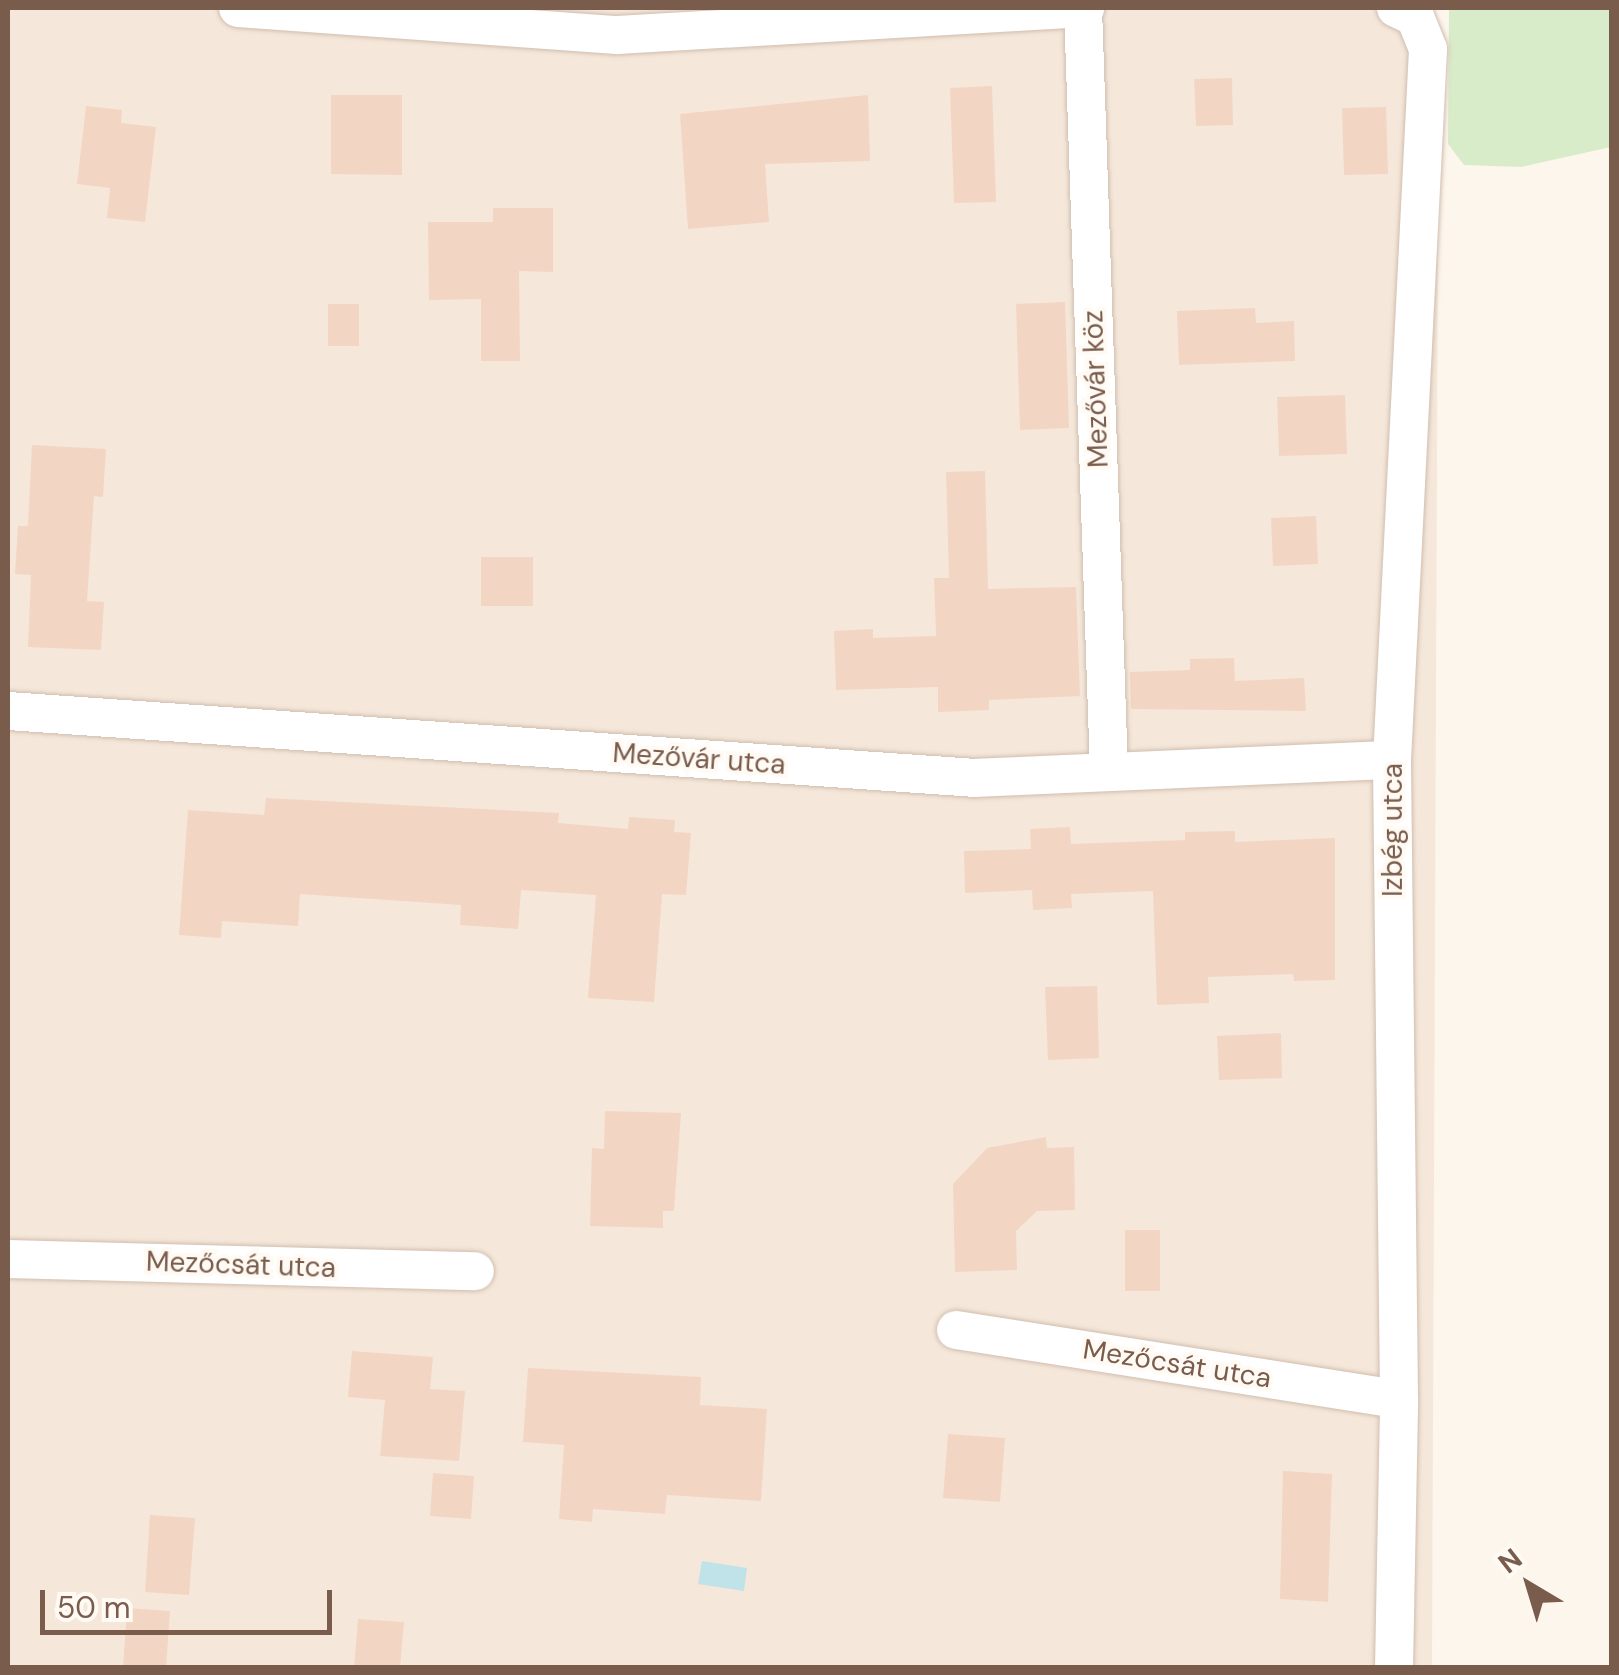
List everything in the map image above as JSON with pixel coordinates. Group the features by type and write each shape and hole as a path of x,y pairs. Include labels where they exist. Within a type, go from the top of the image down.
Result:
{"street":[{"path":"238,8 617,35 1084,8"},
{"name":"Mezővár köz","path":"1084,8 1109,771"},
{"name":"Izbég utca","path":"1394,1668 1399,1398 1392,760 1428,48 1415,17 1396,8"},
{"name":"Mezővár utca","path":"8,711 975,778 1392,760"},
{"name":"Mezőcsát utca","path":"8,1259 475,1272"},
{"name":"Mezőcsát utca","path":"956,1330 1399,1398"}],"shaded area":[{"path":"8,8 1428,8 1437,18 1432,1667 8,1668"}],"green space":[{"path":"1449,8 1611,8 1611,147 1521,167 1464,165 1448,144"}],"water":[{"path":"702,1561 747,1568 744,1591 698,1584"}],"building":[{"path":"1232,78 1233,125 1196,126 1194,79"},
{"path":"992,86 996,202 954,203 950,88"},
{"path":"331,95 402,95 402,175 331,174"},
{"path":"868,95 870,161 765,164 769,222 688,229 680,114"},
{"path":"86,106 122,110 121,123 156,127 145,222 107,218 110,188 77,184"},
{"path":"1386,107 1388,174 1344,175 1342,108"},
{"path":"493,208 553,208 553,272 519,271 520,361 481,361 481,299 429,300 428,222 493,222"},
{"path":"1065,302 1069,428 1020,430 1016,304"},
{"path":"328,304 359,304 359,346 328,346"},
{"path":"1255,308 1256,323 1294,321 1295,361 1179,365 1177,311"},
{"path":"1345,395 1347,454 1279,456 1277,397"},
{"path":"32,445 106,449 103,497 94,496 87,601 104,602 101,650 28,647 31,575 15,574 18,526 28,526"},
{"path":"985,471 988,589 1076,587 1080,696 989,700 989,710 938,712 938,687 836,690 834,631 873,629 873,638 936,636 934,578 949,578 946,472"},
{"path":"1316,516 1318,564 1273,566 1271,518"},
{"path":"481,557 533,557 533,606 481,606"},
{"path":"1234,658 1235,681 1304,678 1306,711 1131,709 1130,672 1190,670 1190,659"},
{"path":"266,798 559,813 558,823 628,829 629,817 675,820 674,832 691,833 686,895 662,894 654,1002 588,998 596,895 521,890 518,929 460,925 461,905 300,894 298,926 222,921 221,938 179,935 188,810 264,815"},
{"path":"1070,827 1071,844 1185,840 1185,832 1235,831 1235,842 1335,838 1335,980 1294,981 1293,974 1208,977 1209,1003 1157,1005 1153,891 1071,894 1072,908 1033,910 1032,890 965,893 964,851 1031,849 1030,829"},
{"path":"1097,986 1099,1058 1048,1060 1045,987"},
{"path":"1281,1033 1282,1078 1219,1080 1217,1036"},
{"path":"605,1111 681,1113 674,1211 663,1211 663,1228 590,1226 592,1148 604,1149"},
{"path":"1046,1137 1047,1148 1074,1147 1075,1210 1037,1211 1016,1231 1017,1270 955,1272 953,1184 987,1148"},
{"path":"1125,1230 1160,1230 1160,1291 1125,1291"},
{"path":"352,1351 433,1357 430,1389 465,1391 459,1461 380,1456 385,1400 348,1397"},
{"path":"528,1368 701,1377 700,1405 767,1409 761,1501 667,1495 665,1514 593,1509 592,1522 559,1519 564,1445 523,1442"},
{"path":"948,1434 1005,1438 1000,1502 943,1498"},
{"path":"1283,1471 1332,1474 1328,1602 1280,1599"},
{"path":"433,1473 474,1476 471,1519 430,1516"},
{"path":"150,1515 195,1518 189,1595 145,1592"},
{"path":"127,1608 170,1611 166,1668 123,1668"},
{"path":"358,1619 404,1622 400,1668 354,1668"}]}
